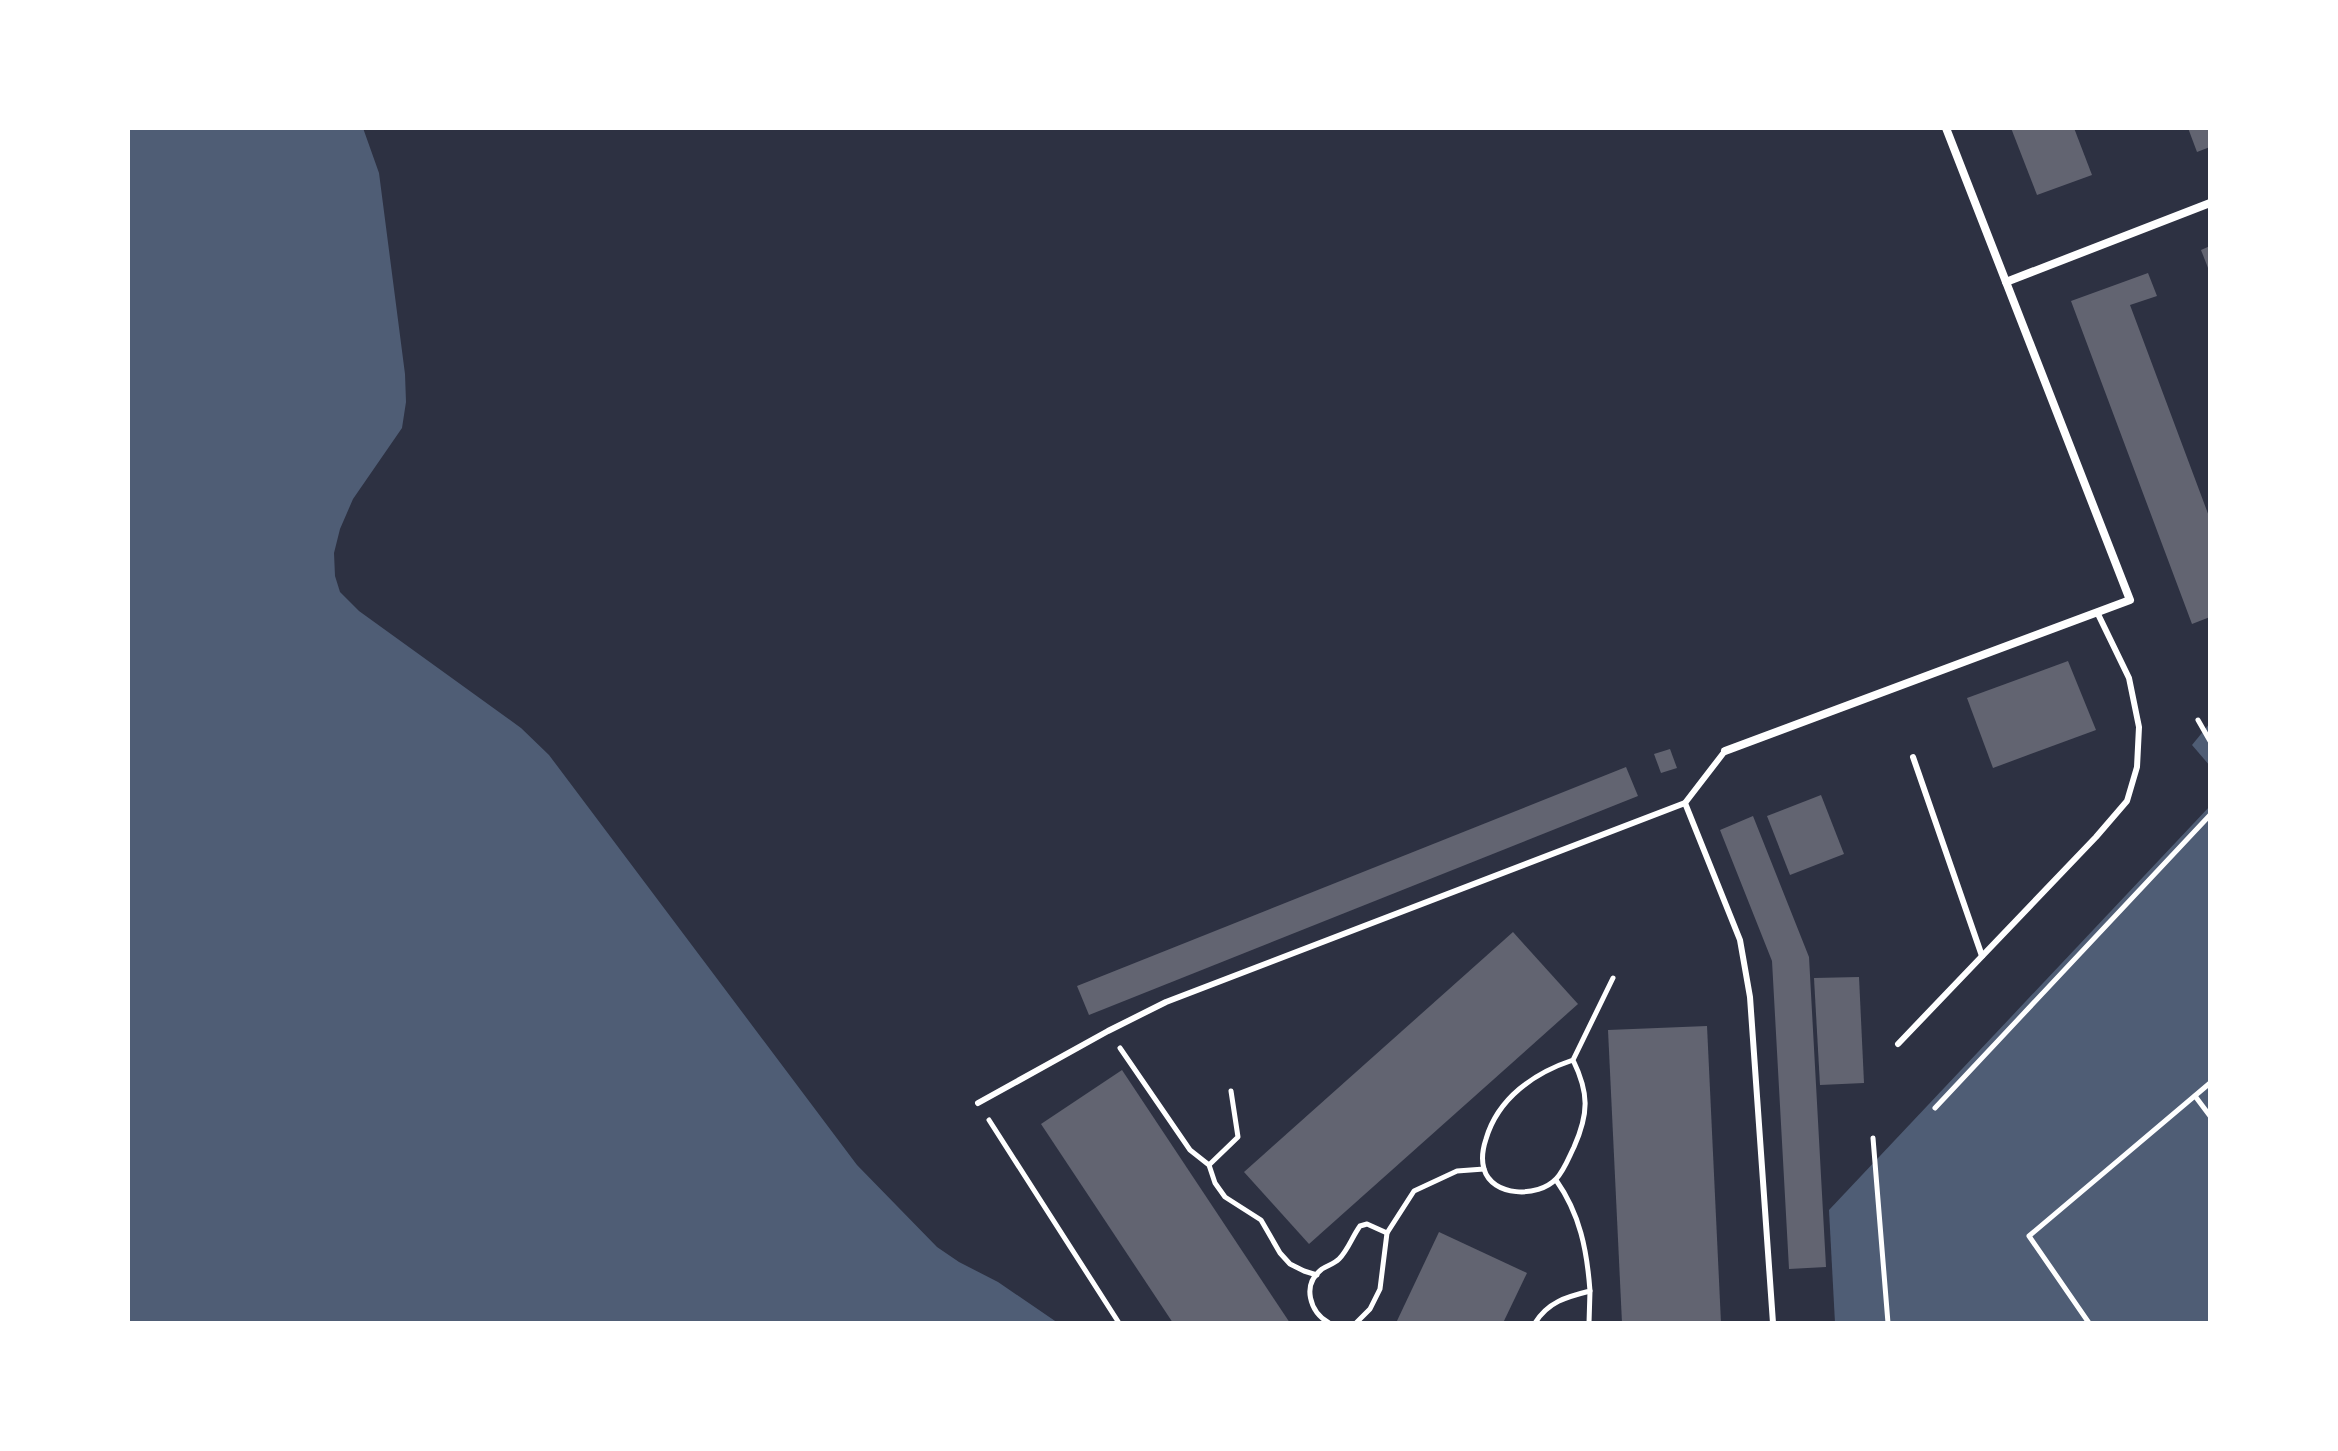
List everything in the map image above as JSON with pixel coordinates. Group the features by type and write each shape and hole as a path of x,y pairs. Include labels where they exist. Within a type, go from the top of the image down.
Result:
{"street":[{"path":"1725,751 2130,600 1946,128"},
{"path":"2006,282 2210,203"}],"lane":[{"path":"1898,1044 2127,801 2137,767 2139,727 2129,678 2097,612"},
{"path":"978,1103 1166,1002 1685,803 1725,751"},
{"path":"1913,757 1982,956"},
{"path":"1685,803 1740,940 1750,997 1773,1323"}],"path":[{"path":"2198,720 2210,741"},
{"path":"1935,1108 2210,815"},
{"path":"1573,1060 1584,1085 1584,1118 1569,1158 1556,1180 1539,1190 1504,1190 1492,1183 1484,1169 1482,1151 1491,1122 1504,1103 1551,1067 1573,1060 1613,978"},
{"path":"1108,1031 1190,1150 1209,1165 1215,1183 1225,1197 1261,1220 1290,1264 1317,1275"},
{"path":"2089,1323 2029,1236 2210,1083"},
{"path":"1209,1165 1238,1137 1231,1091"},
{"path":"2195,1096 2210,1116"},
{"path":"978,1103 1119,1323"},
{"path":"1873,1138 1888,1323"},
{"path":"1356,1323 1370,1309 1380,1289 1387,1233 1414,1191 1457,1171 1484,1169"},
{"path":"1556,1180 1575,1211 1586,1257 1590,1291 1589,1323"},
{"path":"1329,1323 1318,1317 1311,1306 1309,1294 1317,1275 1336,1262 1360,1226 1367,1224 1387,1233"},
{"path":"1535,1323 1543,1310 1558,1300 1590,1291"}],"water":[{"path":"128,128 363,128 379,173 406,402 402,428 353,499 340,529 334,553 335,576 340,592 359,611 521,728 549,755 857,1165 937,1247 998,1282 1058,1323 128,1323"},
{"path":"2210,723 2210,766 2192,745"},
{"path":"2210,806 2210,1323 1835,1323 1829,1210"}],"building":[{"path":"2011,128 2074,128 2092,175 2037,195"},
{"path":"2188,128 2210,128 2210,147 2197,152"},
{"path":"2210,246 2210,273 2201,250"},
{"path":"2148,273 2157,296 2130,305 2210,519 2210,617 2192,624 2071,301"},
{"path":"2068,661 2096,730 1993,768 1967,698"},
{"path":"1670,749 1677,768 1661,773 1654,754"},
{"path":"1626,767 1638,796 1089,1015 1077,986"},
{"path":"1821,795 1844,854 1790,875 1767,816"},
{"path":"1753,816 1809,957 1826,1267 1789,1269 1772,961 1720,830"},
{"path":"1513,932 1578,1004 1309,1244 1244,1172"},
{"path":"1859,977 1864,1083 1820,1085 1814,978"},
{"path":"1707,1026 1721,1323 1622,1323 1608,1030"},
{"path":"1122,1070 1290,1323 1173,1323 1041,1124"},
{"path":"1439,1232 1527,1273 1503,1323 1396,1323"}]}
